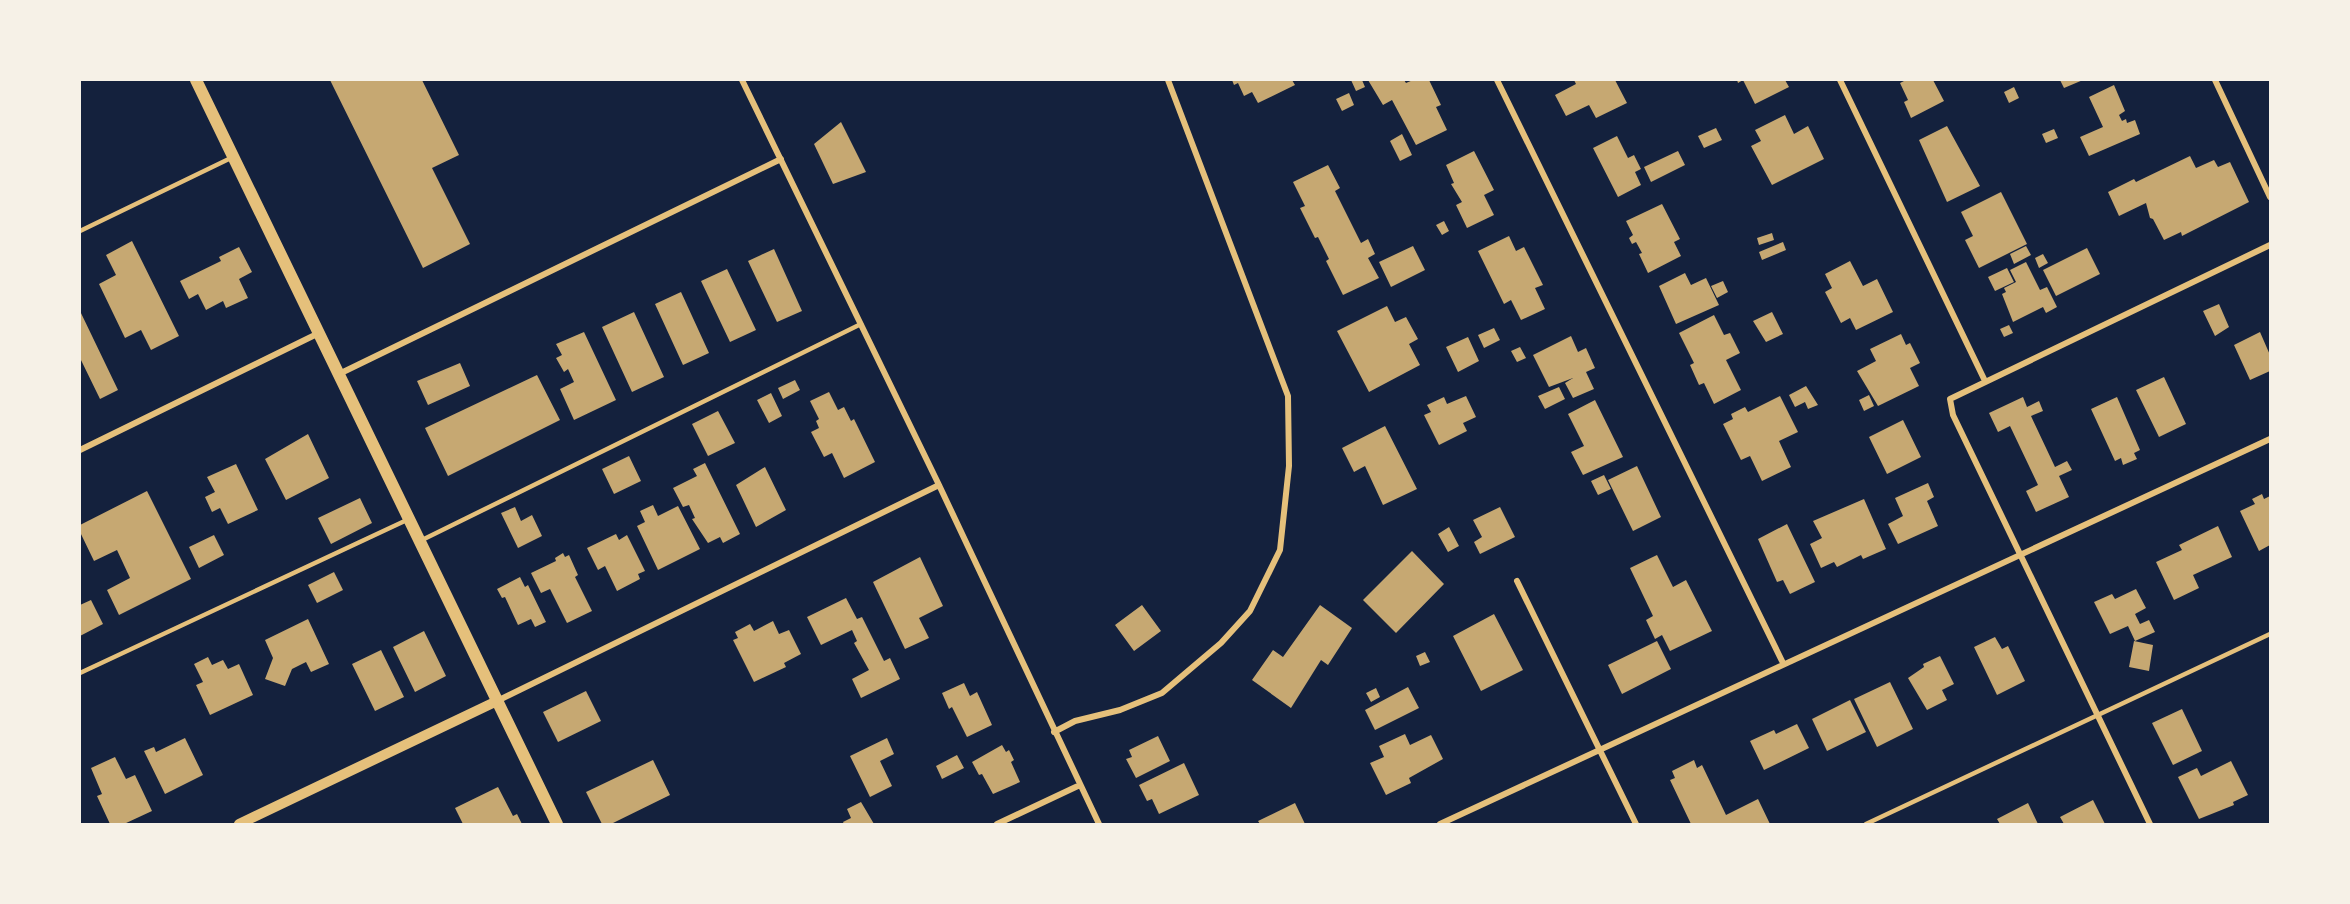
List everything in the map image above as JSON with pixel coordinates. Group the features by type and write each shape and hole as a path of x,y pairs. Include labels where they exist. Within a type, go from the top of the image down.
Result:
{"main road":[{"path":"196,80 557,825"}],"street":[{"path":"742,80 939,485 1099,825"},
{"path":"1054,732 1076,721 1120,710 1162,693 1221,643 1250,611 1280,550 1289,466 1288,396 1168,80"},
{"path":"1497,80 1784,663"},
{"path":"1840,80 1985,381"},
{"path":"2215,80 2271,197"},
{"path":"339,374 781,159"},
{"path":"2150,825 1953,415 1950,399 2271,245"},
{"path":"80,450 319,333"},
{"path":"1440,825 1784,663 2271,439"},
{"path":"239,825 939,485"},
{"path":"1517,581 1636,825"},
{"path":"997,825 1080,785"}],"lane":[{"path":"80,231 233,157"},
{"path":"420,541 861,324"},
{"path":"80,673 409,519"},
{"path":"1866,825 2271,634"}],"building":[{"path":"330,80 422,80 459,155 432,168 470,244 423,268"},
{"path":"1232,80 1292,80 1295,85 1258,103 1252,92 1244,96 1238,83 1234,85"},
{"path":"1351,80 1362,80 1365,87 1356,91"},
{"path":"1368,80 1404,80 1406,83 1413,80 1429,80 1441,105 1436,107 1447,130 1416,145 1392,100 1383,105"},
{"path":"1574,80 1615,80 1627,103 1596,118 1589,105 1566,116 1555,95 1576,84"},
{"path":"1743,80 1785,80 1789,87 1755,104"},
{"path":"1906,80 1933,80 1944,101 1911,118 1904,102 1908,100 1900,83"},
{"path":"2060,80 2083,80 2064,88"},
{"path":"2114,85 2125,111 2119,115 2122,121 2126,119 2127,123 2135,120 2140,134 2089,156 2080,137 2103,127 2089,97"},
{"path":"2014,87 2019,98 2009,103 2004,92"},
{"path":"1349,93 1354,105 1342,111 1336,99"},
{"path":"1785,115 1794,134 1808,126 1824,159 1772,185 1751,146 1761,141 1755,130"},
{"path":"841,122 866,172 833,184 814,144"},
{"path":"1947,126 1980,186 1947,202 1919,140"},
{"path":"1716,128 1722,140 1704,148 1698,136"},
{"path":"2054,129 2058,138 2046,143 2042,134"},
{"path":"1402,134 1412,155 1400,161 1390,141"},
{"path":"1617,136 1628,158 1634,155 1641,169 1635,172 1641,185 1618,197 1593,148"},
{"path":"1474,151 1494,190 1484,195 1494,215 1467,228 1456,205 1462,202 1451,184 1454,183 1446,165"},
{"path":"1678,151 1685,165 1651,182 1644,167"},
{"path":"2190,156 2196,168 2214,160 2218,167 2230,162 2249,202 2182,236 2181,232 2164,240 2153,219 2150,218 2146,203 2119,216 2108,192 2134,179 2136,182"},
{"path":"1328,165 1340,188 1335,191 1361,243 1368,239 1375,254 1368,258 1379,278 1343,295 1326,261 1329,259 1300,208 1305,206 1293,182"},
{"path":"2001,192 2027,244 1979,268 1965,240 1973,236 1961,212"},
{"path":"1662,204 1680,239 1674,242 1681,256 1648,273 1639,254 1642,253 1636,242 1632,244 1629,238 1633,235 1626,221"},
{"path":"1444,221 1449,231 1442,235 1436,225"},
{"path":"1772,233 1774,240 1759,245 1757,238"},
{"path":"1509,236 1516,251 1524,247 1543,285 1535,288 1545,309 1521,320 1511,300 1504,304 1478,251"},
{"path":"132,241 179,336 151,350 141,330 125,338 99,284 116,275 106,255"},
{"path":"1783,242 1786,250 1762,260 1759,252"},
{"path":"1413,246 1425,270 1391,287 1379,262"},
{"path":"2026,246 2031,255 2014,264 2010,254"},
{"path":"239,247 252,272 239,279 248,298 226,308 223,301 206,310 198,294 189,299 180,281 221,261 219,257"},
{"path":"2087,248 2100,274 2056,296 2043,270"},
{"path":"774,249 802,311 777,322 748,261"},
{"path":"2043,254 2048,263 2039,268 2035,258"},
{"path":"1850,261 1863,286 1877,279 1893,312 1856,330 1850,318 1841,323 1825,292 1832,288 1825,274"},
{"path":"2026,262 2040,290 2047,287 2057,307 2046,313 2043,307 2013,322 2002,294 2006,292 2004,288 2016,282 2010,270"},
{"path":"2007,268 2014,282 1995,291 1988,277"},
{"path":"727,269 756,330 730,342 701,281"},
{"path":"1685,273 1691,285 1706,278 1719,305 1676,324 1659,286"},
{"path":"1723,281 1728,292 1717,298 1711,286"},
{"path":"681,292 709,353 683,365 655,304"},
{"path":"2219,304 2229,327 2215,336 2203,311"},
{"path":"1387,306 1395,322 1406,317 1418,339 1409,344 1420,365 1369,392 1337,331"},
{"path":"80,311 118,390 100,399 80,358"},
{"path":"634,312 664,377 632,392 602,327"},
{"path":"1772,312 1783,334 1766,342 1753,321"},
{"path":"1714,315 1724,335 1730,333 1740,353 1726,360 1741,390 1714,404 1704,383 1699,385 1690,365 1694,363 1679,333"},
{"path":"2009,325 2013,333 2004,337 2000,329"},
{"path":"1494,328 1500,340 1484,348 1478,335"},
{"path":"584,332 616,400 574,420 560,389 574,382 568,369 564,372 556,358 562,355 556,344"},
{"path":"2260,332 2270,355 2270,371 2250,380 2234,345"},
{"path":"1901,334 1906,345 1910,343 1920,363 1910,368 1919,386 1878,406 1857,371 1876,361 1870,349"},
{"path":"1571,336 1578,352 1586,348 1595,368 1586,372 1594,389 1573,398 1565,383 1573,378 1549,387 1533,355"},
{"path":"1468,337 1479,361 1458,372 1446,347"},
{"path":"1520,347 1526,358 1517,362 1511,351"},
{"path":"460,363 470,386 428,405 417,381"},
{"path":"537,375 560,420 448,476 425,428"},
{"path":"2164,377 2186,424 2159,437 2136,390"},
{"path":"795,380 800,390 783,399 778,388"},
{"path":"1806,386 1818,405 1808,409 1805,402 1795,407 1789,395"},
{"path":"1559,387 1565,399 1545,409 1538,396"},
{"path":"829,392 838,410 844,407 851,421 854,419 875,462 844,478 832,453 824,457 811,432 819,428 816,421 819,419 810,401"},
{"path":"771,393 782,416 769,423 757,400"},
{"path":"1869,395 1874,406 1864,411 1859,400"},
{"path":"1466,396 1476,417 1463,423 1467,431 1439,445 1424,415 1431,412 1427,405 1444,397 1447,404"},
{"path":"1780,396 1798,432 1779,441 1791,467 1762,481 1750,456 1741,460 1723,424 1733,419 1731,414 1745,407 1748,412"},
{"path":"2023,397 2027,407 2039,401 2043,411 2031,416 2055,467 2067,461 2072,470 2059,476 2069,497 2036,512 2026,491 2038,485 2010,426 1998,432 1989,413"},
{"path":"2117,397 2140,450 2134,453 2137,459 2123,465 2121,458 2115,461 2091,409"},
{"path":"1595,400 1623,457 1583,475 1571,452 1584,446 1568,414"},
{"path":"718,411 735,443 708,456 692,424"},
{"path":"1903,420 1921,457 1887,474 1869,437"},
{"path":"1385,426 1417,489 1383,505 1365,466 1354,472 1342,448"},
{"path":"308,434 329,478 286,500 265,459"},
{"path":"629,456 641,481 614,494 602,469"},
{"path":"705,463 740,534 723,543 720,537 708,543 692,519 695,518 689,505 683,507 673,488 697,476 693,469"},
{"path":"236,464 258,510 228,524 220,508 212,512 205,497 215,492 207,477"},
{"path":"1637,466 1661,517 1633,531 1608,480"},
{"path":"765,467 786,510 756,527 736,485"},
{"path":"1604,475 1611,489 1598,495 1591,481"},
{"path":"1928,483 1934,497 1927,501 1938,526 1898,544 1888,524 1903,516 1895,498"},
{"path":"147,491 191,579 119,615 107,590 130,578 117,550 94,561 80,532 80,525"},
{"path":"2262,494 2264,499 2270,496 2270,545 2259,551 2240,511 2255,504 2252,499"},
{"path":"360,498 372,523 331,544 318,518"},
{"path":"1864,499 1886,549 1863,559 1861,555 1837,567 1834,562 1821,568 1810,544 1822,538 1813,521"},
{"path":"653,505 658,516 678,506 700,549 658,570 637,526 645,522 640,511"},
{"path":"515,507 521,521 532,515 542,536 518,548 501,513"},
{"path":"1500,507 1515,537 1480,554 1474,542 1482,537 1473,520"},
{"path":"1787,524 1815,582 1790,594 1783,580 1777,582 1758,539"},
{"path":"2218,526 2232,557 2193,575 2199,588 2174,600 2156,562 2182,550 2179,545"},
{"path":"1449,527 1459,546 1448,552 1438,534"},
{"path":"616,534 619,540 627,535 645,571 638,574 640,579 617,591 605,566 598,570 587,548"},
{"path":"214,535 224,555 199,568 189,547"},
{"path":"1412,551 1444,584 1396,633 1363,600"},
{"path":"563,553 565,557 569,555 578,575 575,577 592,611 567,623 550,589 541,593 531,573 556,561 555,558"},
{"path":"1657,555 1673,587 1686,580 1712,631 1670,651 1662,635 1655,639 1646,620 1653,616 1630,568"},
{"path":"920,557 943,606 919,618 929,638 905,649 873,582"},
{"path":"334,572 343,590 317,603 308,585"},
{"path":"520,577 525,587 528,585 546,622 535,627 531,619 518,625 505,597 502,598 497,589"},
{"path":"2136,589 2146,608 2135,614 2140,624 2149,620 2155,632 2135,641 2128,626 2110,634 2094,602 2112,594 2115,599"},
{"path":"846,598 857,619 862,617 884,661 890,658 900,679 861,698 852,679 869,670 854,643 857,641 852,630 821,645 807,617"},
{"path":"91,600 103,624 80,636 80,605"},
{"path":"1142,605 1161,631 1134,651 1115,625"},
{"path":"1320,605 1352,628 1328,665 1321,660 1291,708 1252,680 1273,650 1283,657"},
{"path":"1494,614 1523,670 1481,691 1453,636"},
{"path":"308,619 329,664 311,672 306,662 292,669 285,686 265,679 273,658 265,640"},
{"path":"773,621 779,634 789,630 801,654 784,663 786,667 754,682 733,640 738,638 735,632 750,624 754,631"},
{"path":"424,631 446,676 415,692 393,647"},
{"path":"1995,637 2002,649 2008,646 2025,681 1997,695 1974,647"},
{"path":"1657,641 1671,669 1622,694 1608,665"},
{"path":"2134,641 2153,645 2149,671 2129,667"},
{"path":"381,650 404,697 375,711 352,664"},
{"path":"1425,652 1430,662 1420,666 1416,656"},
{"path":"1940,656 1954,684 1942,690 1947,700 1927,710 1908,678 1924,667 1923,664"},
{"path":"208,657 212,665 223,660 228,669 239,664 253,695 210,715 196,685 203,682 194,664"},
{"path":"1890,682 1913,729 1877,747 1854,699"},
{"path":"964,683 970,696 977,692 992,725 967,737 952,707 949,709 942,693"},
{"path":"1408,687 1419,708 1375,730 1365,710"},
{"path":"1376,688 1380,697 1371,702 1366,693"},
{"path":"586,691 601,721 558,742 543,712"},
{"path":"1850,700 1866,732 1827,751 1812,719"},
{"path":"2182,709 2202,751 2173,765 2152,723"},
{"path":"1797,724 1809,748 1764,770 1750,741 1774,730 1776,734"},
{"path":"1405,734 1410,745 1431,735 1443,759 1409,778 1411,783 1386,795 1370,763 1384,757 1379,746"},
{"path":"1158,736 1170,761 1136,778 1126,759 1132,757 1129,750"},
{"path":"185,738 203,775 165,794 144,751 154,747 156,752"},
{"path":"887,738 894,754 880,761 892,786 870,797 850,756"},
{"path":"1002,745 1006,752 1009,750 1014,760 1011,762 1020,782 993,794 972,762"},
{"path":"957,755 964,768 942,779 936,766"},
{"path":"115,757 126,779 135,775 152,811 124,824 110,824 97,796 102,794 91,768"},
{"path":"653,760 670,795 611,824 602,824 586,792"},
{"path":"1694,760 1697,768 1702,765 1726,815 1758,799 1770,824 1691,824 1670,780 1675,778 1672,771"},
{"path":"2231,761 2248,795 2233,802 2234,805 2199,819 2178,777 2197,768 2201,776"},
{"path":"1184,763 1199,795 1159,814 1152,799 1147,801 1139,785"},
{"path":"498,787 513,816 517,814 522,824 463,824 455,808"},
{"path":"2093,800 2105,824 2064,824 2060,817"},
{"path":"861,802 874,824 844,824 843,822 851,818 847,809"},
{"path":"1295,803 1305,824 1260,824 1258,821"},
{"path":"2028,803 2038,824 2000,824 1997,819"}]}
